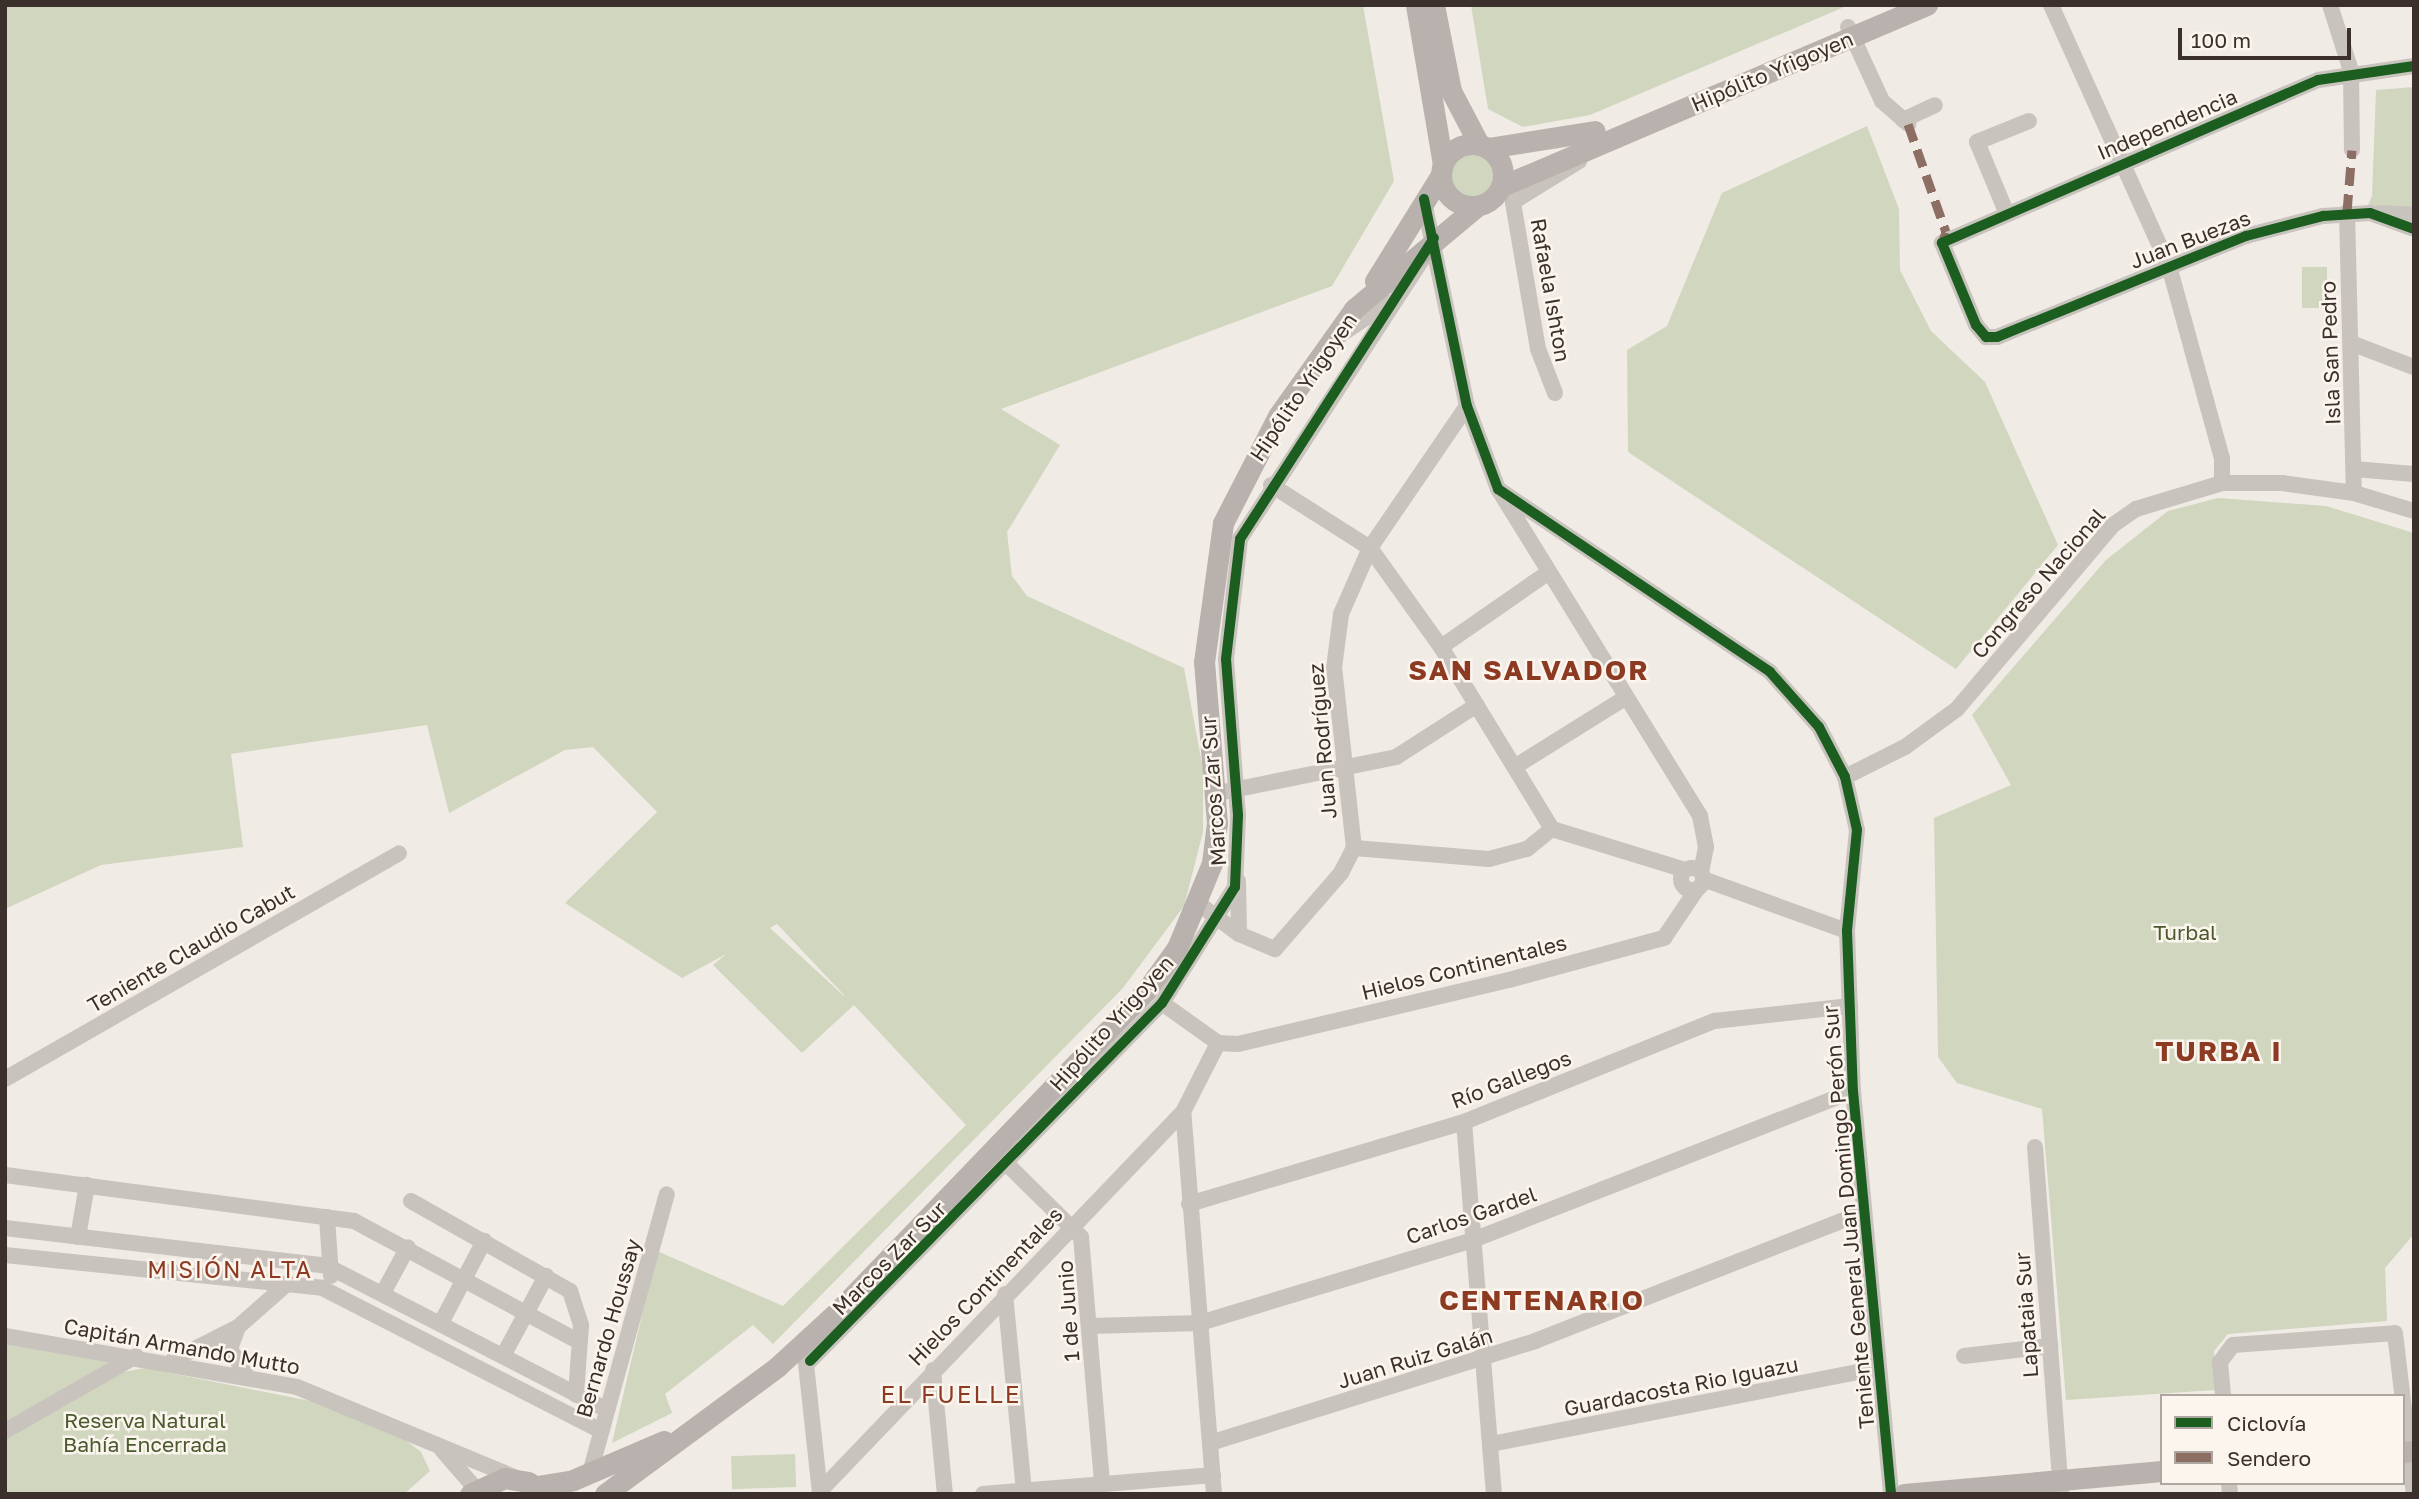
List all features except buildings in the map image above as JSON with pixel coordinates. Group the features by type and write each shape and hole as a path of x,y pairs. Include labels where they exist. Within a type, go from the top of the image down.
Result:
{"main road":[{"path":"1416,5 1448,195 1477,206 1505,193 1500,160 1484,146 1451,91 1434,5"},
{"name":"Hipólito Yrigoyen","path":"1505,193 1587,147 1850,32 1897,5"},
{"name":"Hipólito Yrigoyen","path":"1484,146 1555,142 1604,128 1850,32 1927,5"},
{"path":"1442,170 1461,146 1484,146"},
{"name":"Hipólito Yrigoyen","path":"682,1433 805,1355 1146,991 1199,904 1212,863 1227,790 1204,662 1214,560 1249,468 1326,344 1367,294 1442,170"},
{"name":"Hipólito Yrigoyen","path":"1367,294 1477,206"},
{"path":"473,1491 534,1486 590,1473 682,1433"},
{"path":"605,1494 682,1433"},
{"path":"1904,1494 2060,1486 2160,1471"}],"street":[{"path":"2051,5 2169,266 2222,459 2222,483"},
{"path":"2330,5 2351,71 2352,150"},
{"path":"1850,32 1882,101 1905,122 1935,105"},
{"name":"Independencia","path":"1986,337 1942,243 2351,71 2414,65"},
{"path":"2007,215 1978,142 2029,121"},
{"name":"Rafaela Ishton","path":"1505,193 1538,349 1555,393"},
{"path":"1424,199 1443,277 1467,406 1498,489"},
{"name":"Juan Buezas","path":"1986,337 2246,236 2347,212 2370,213 2414,229"},
{"name":"Isla San Pedro","path":"2347,212 2354,493"},
{"path":"2370,213 2414,215"},
{"name":"Marcos Zar Sur","path":"805,1355 1009,1166 1162,1003 1217,918 1238,876 1227,790 1227,619 1240,539 1271,485 1394,299 1419,270 1434,238"},
{"path":"1419,270 1443,277"},
{"path":"1326,344 1394,299"},
{"path":"2351,343 2414,367"},
{"name":"Juan Rodríguez","path":"1354,848 1335,640 1349,587 1370,548 1467,406"},
{"path":"2354,469 2414,474"},
{"name":"Congreso Nacional","path":"1845,777 1905,747 1957,709 2113,525 2153,501 2222,483 2354,493 2414,511"},
{"path":"1271,485 1370,548 1441,647 1552,829 1693,881 1847,931"},
{"name":"Hielos Continentales","path":"1218,1043 1238,1044 1509,980 1664,938 1675,928 1706,847 1700,816 1546,574 1498,489"},
{"name":"Teniente General Juan Domingo Perón Sur","path":"1498,489 1770,672 1818,727 1845,777 1857,830 1847,931 1853,1091 1891,1494"},
{"path":"1441,647 1546,574"},
{"path":"1516,766 1625,698"},
{"path":"1227,790 1396,757 1477,705"},
{"path":"1199,904 1266,950 1282,945 1354,848 1489,859 1527,849 1552,829"},
{"name":"Teniente Claudio Cabut","path":"5,1079 398,853"},
{"path":"1238,876 1239,934"},
{"path":"1162,1003 1218,1043 1183,1112 1214,1494"},
{"name":"Río Gallegos","path":"1189,1204 1464,1122 1714,1021 1850,1006"},
{"name":"Carlos Gardel","path":"1090,1326 1200,1323 1473,1240 1853,1091"},
{"name":"Hielos Continentales","path":"820,1492 1005,1294 1183,1112"},
{"path":"1464,1122 1494,1494"},
{"name":"Lapataia Sur","path":"2035,1147 2060,1486"},
{"name":"1 de Junio","path":"1009,1166 1073,1226 1084,1247 1102,1484"},
{"path":"5,1175 327,1217 370,1227 580,1342"},
{"path":"79,1237 87,1185"},
{"name":"Bernardo Houssay","path":"590,1473 605,1409 667,1194"},
{"path":"411,1201 546,1276 576,1301 580,1342 576,1395"},
{"name":"Juan Ruiz Galán","path":"1210,1443 1484,1359 1864,1212"},
{"path":"322,1288 331,1280 327,1266 327,1217"},
{"path":"5,1228 327,1266 605,1409"},
{"path":"441,1323 484,1241"},
{"path":"383,1293 408,1247"},
{"path":"5,1255 322,1288 601,1431"},
{"path":"261,1281 255,1270 264,1258"},
{"path":"503,1356 546,1276"},
{"path":"167,1361 238,1327 287,1284"},
{"path":"1005,1294 1024,1491"},
{"path":"238,1327 230,1349 246,1375"},
{"path":"2223,1394 2220,1362 2233,1345 2395,1333 2399,1338 2404,1394"},
{"name":"Capitán Armando Mutto","path":"5,1336 246,1375 320,1394 534,1486"},
{"path":"1964,1356 2050,1346"},
{"path":"805,1355 820,1492"},
{"path":"5,1432 136,1356"},
{"name":"Guardacosta Rio Iguazu","path":"1491,1444 1879,1368"},
{"path":"933,1370 945,1494"},
{"path":"2405,1406 2414,1494"},
{"name":"Capitán Armando Mutto","path":"426,1438 473,1491"},
{"path":"983,1494 1213,1475"}],"green space":[{"path":"5,5 1363,5 1394,181 1332,286 1001,409 1060,445 1007,532 1012,576 1027,596 1184,668 1203,769 1203,832 1184,906 1123,988 773,1344 753,1325 665,1394 672,1413 612,1443 657,1251 783,1306 966,1125 854,1005 802,1053 713,965 726,954 682,978 565,903 657,812 593,747 565,750 449,813 427,725 231,754 243,847 101,865 5,909","holes":["777,924 844,996 770,928"]},
{"path":"1471,5 1849,5 1590,115 1523,127 1488,109"},
{"path":"2414,87 2414,231 2364,216 2372,196 2376,90"},
{"path":"1867,126 1899,209 1900,270 1931,331 1985,382 2058,545 1956,669 1628,452 1627,350 1667,326 1722,193"},
{"path":"1472,152 1489,159 1496,176 1489,193 1472,200 1455,193 1448,176 1455,159"},
{"path":"2302,267 2327,267 2327,308 2302,308"},
{"name":"Turbal","path":"2218,498 2326,506 2414,533 2414,1234 2385,1268 2387,1321 2228,1334 2214,1351 2215,1390 2066,1400 2042,1109 1957,1083 1938,1057 1934,818 2011,785 1972,715 2106,560 2168,511"},
{"path":"5,1344 112,1361 5,1422"},
{"name":"Reserva Natural Bahía Encerrada","path":"145,1368 330,1405 399,1435 421,1452 430,1471 404,1494 5,1494 5,1439 123,1372"},
{"path":"795,1454 796,1487 732,1489 731,1456"}],"marked path":[{"path":"1908,124 1946,232 1942,243"},
{"path":"2347,212 2352,150"}],"cycle path":[{"path":"2414,66 2318,80 1942,243 1976,325 1986,337 1997,337 2246,236 2323,216 2370,213 2414,229"},
{"path":"1424,199 1467,406 1498,489 1770,672 1819,727 1845,777 1857,830 1847,931 1853,1091 1891,1494"},
{"path":"810,1361 1162,1003 1235,887 1238,815 1226,659 1240,539 1434,238"}],"district":[{"name":"SAN SALVADOR","path":"1529,670"},
{"name":"TURBA I","path":"2219,1051"},
{"name":"MISIÓN ALTA","path":"230,1269"},
{"name":"CENTENARIO","path":"1542,1300"},
{"name":"EL FUELLE","path":"951,1394"}]}
